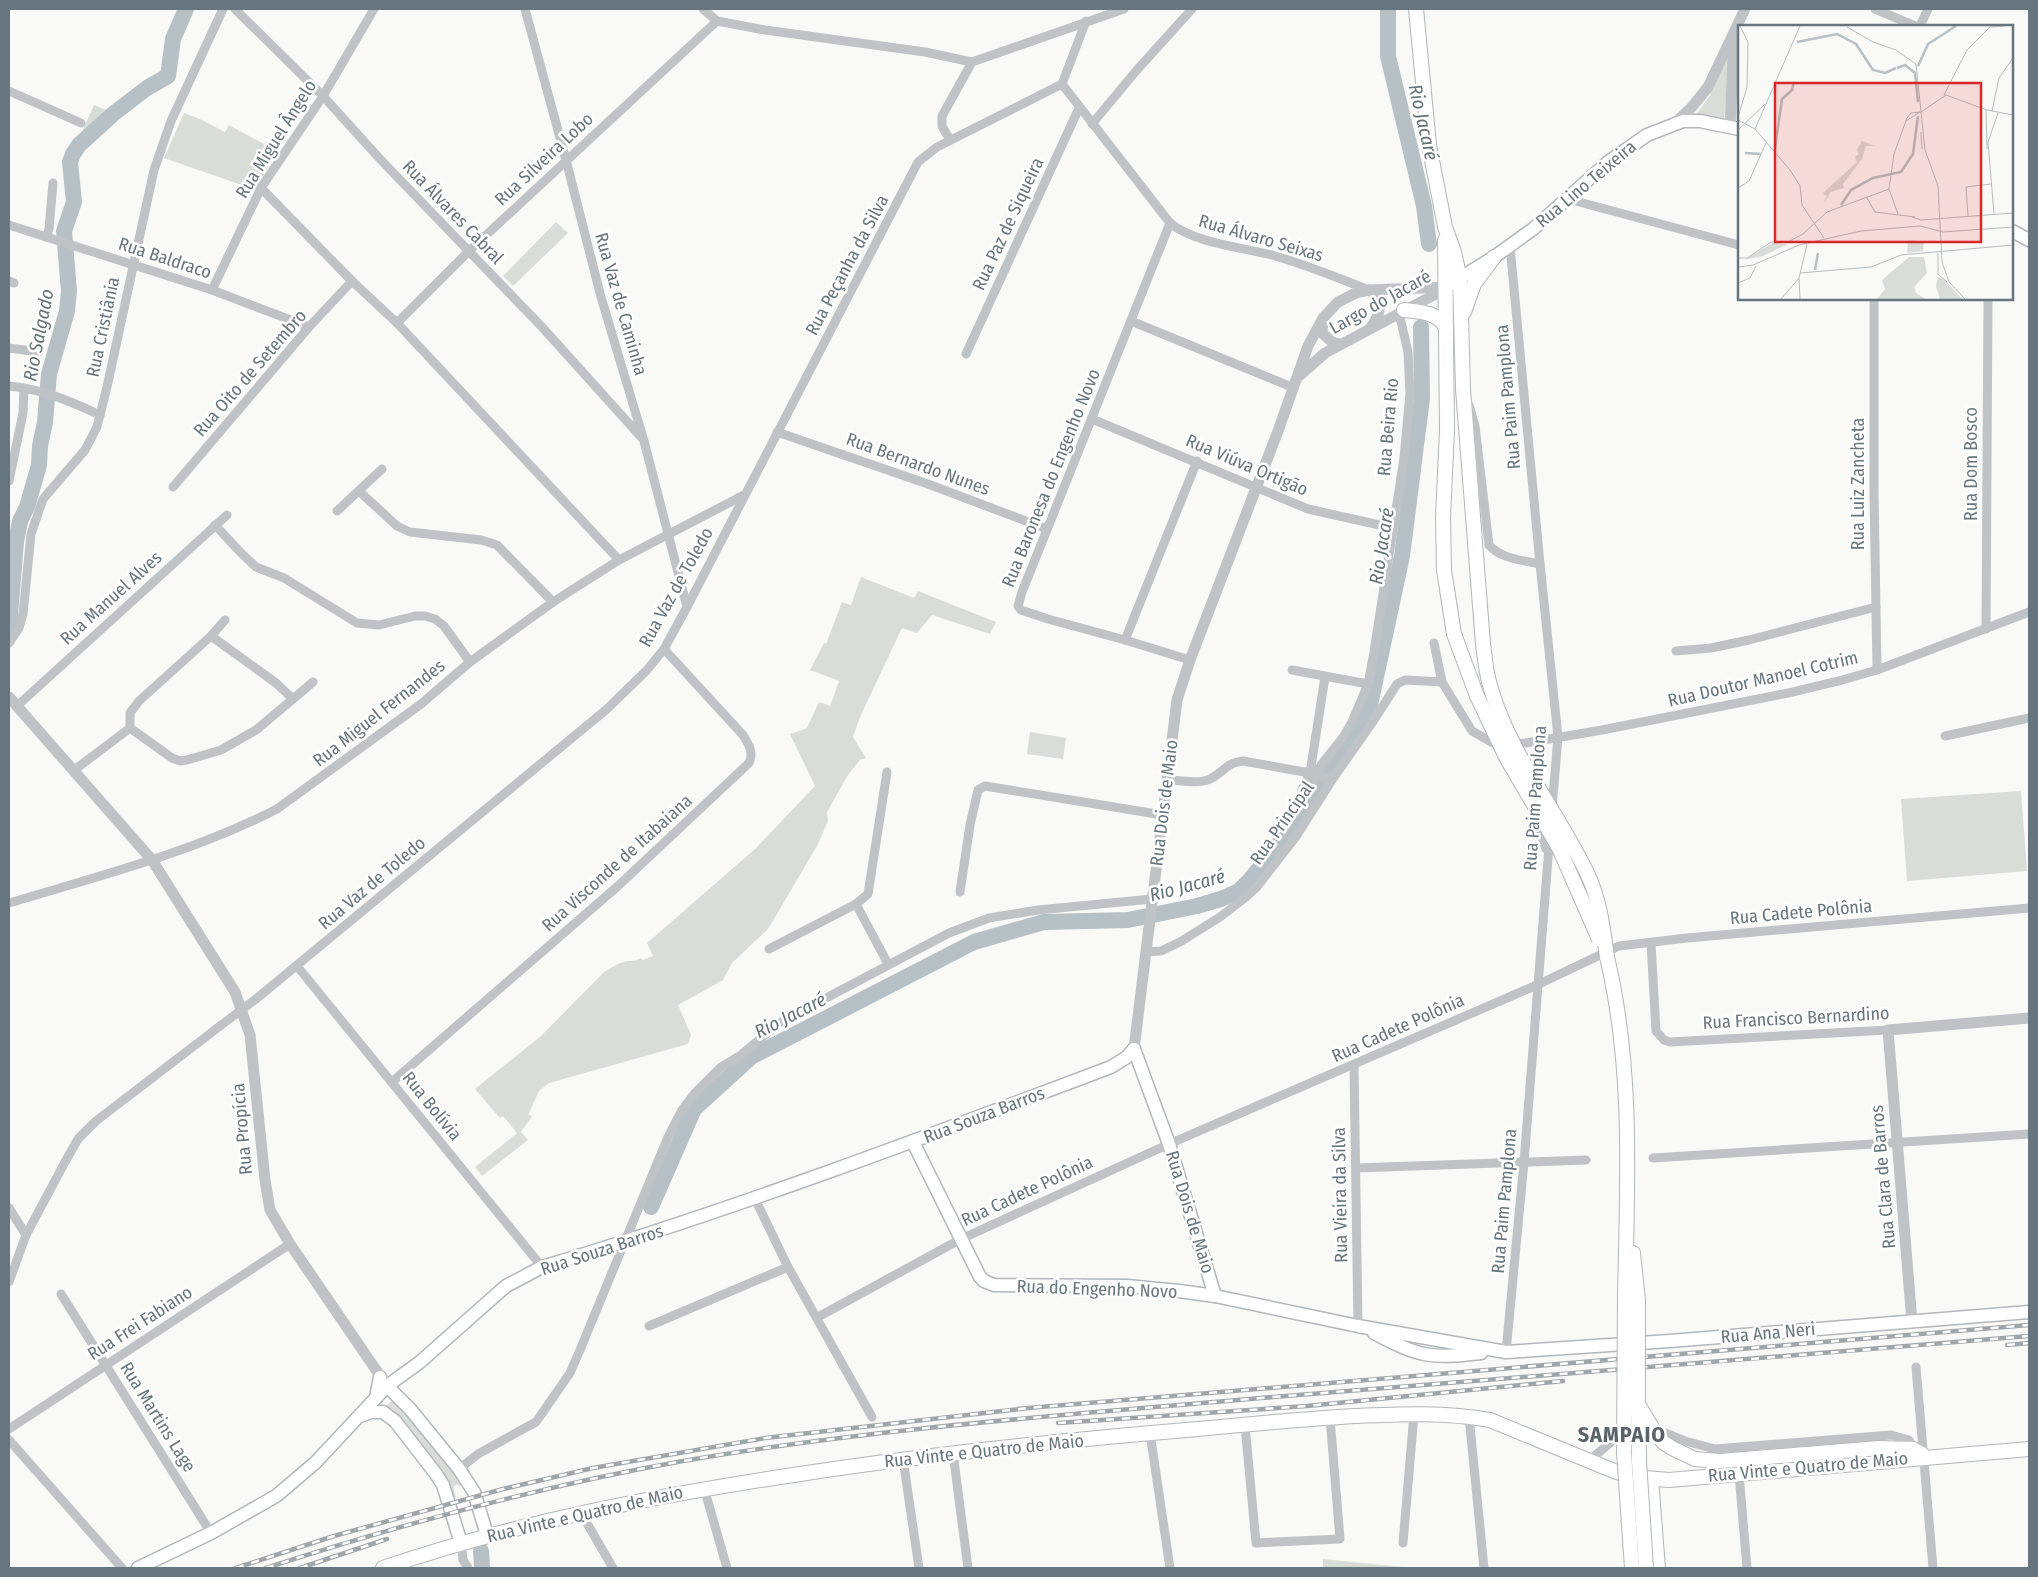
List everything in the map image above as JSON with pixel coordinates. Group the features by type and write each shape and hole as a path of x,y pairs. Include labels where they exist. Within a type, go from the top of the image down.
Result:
{"main road":[{"path":"1416,9 1426,126 1445,227 1454,252 1460,279 1453,326 1443,517 1444,570 1454,634 1477,696 1506,757 1559,848 1607,957"},
{"name":"Rua Lino Teixeira","path":"1446,287 1510,246 1568,199 1623,150 1647,135 1675,123 1692,120 1734,128"},
{"path":"1445,227 1446,287 1463,389 1483,644 1490,688 1517,752 1588,875 1600,912 1607,957 1620,1017 1628,1116 1627,1223 1634,1258 1624,1452 1632,1568"},
{"path":"2013,232 2029,240"},
{"path":"1453,326 1481,273 1494,257"},
{"path":"1401,311 1437,316 1453,326"},
{"name":"Rua Souza Barros","path":"138,1568 211,1532 276,1496 315,1463 376,1398 384,1382 420,1362 506,1286 542,1267 755,1199 913,1142 1111,1067 1126,1057 1134,1048"},
{"name":"Rua Dois de Maio","path":"1134,1048 1169,1144 1215,1296"},
{"name":"Rua do Engenho Novo","path":"913,1142 980,1277 994,1285 1127,1286 1215,1296 1360,1326 1419,1354 1447,1357 1501,1352"},
{"path":"1631,1300 1646,1568"},
{"name":"Rua Ana Neri","path":"1501,1352 1620,1345 2029,1312"},
{"path":"384,1382 410,1409 459,1469 474,1492 487,1535"},
{"path":"1638,1404 1663,1442 1695,1459 1720,1461 1879,1448 1920,1453"},
{"path":"358,1416 370,1412 382,1412 395,1421 443,1485 461,1543"},
{"name":"Rua Vinte e Quatro de Maio","path":"383,1568 411,1564 461,1543 487,1535 581,1513 704,1488 902,1458 1150,1433 1330,1418 1414,1414 1469,1416 1490,1420 1633,1477 1651,1479 1739,1474 1920,1453 2029,1449"},
{"path":"1651,1479 1658,1568"}],"street":[{"name":"Rua Cristiânia","path":"9,643 15,637 23,614 32,534 43,500 85,450 91,440 100,415 132,265 162,143 223,9"},
{"name":"Rua Álvares Cabral","path":"235,9 323,96 380,159 565,352 644,441"},
{"name":"Rua Miguel Ângelo","path":"212,290 261,188 323,96 374,9"},
{"name":"Rua Vaz de Caminha","path":"525,9 601,297 644,441 687,607"},
{"path":"704,9 717,21 765,30 925,52 972,62 1124,9"},
{"path":"1092,124 1136,71 1192,9"},
{"path":"1675,123 1704,93 1745,9"},
{"path":"1875,9 1913,25"},
{"path":"1920,25 1928,9"},
{"name":"Rua Silveira Lobo","path":"397,323 469,251 717,21"},
{"path":"1062,84 1086,21"},
{"path":"1734,34 1734,128"},
{"path":"950,140 942,126 942,116 972,62"},
{"name":"Rua Álvaro Seixas","path":"1062,84 1170,223 1178,229 1199,238 1277,256 1369,290"},
{"name":"Rua Peçanha da Silva","path":"744,495 918,162 937,147 1062,84"},
{"path":"9,91 81,123"},
{"name":"Rua Paz de Siqueira","path":"966,354 1080,108"},
{"path":"48,238 53,183"},
{"path":"261,188 352,281 397,323 619,560"},
{"path":"1568,199 1738,245"},
{"name":"Rua Baronesa do Engenho Novo","path":"1170,223 1018,602 1021,610 1048,620 1125,640 1190,660"},
{"name":"Rua Baldraco","path":"9,225 212,290 309,327"},
{"name":"Rua Paim Pamplona","path":"1501,1352 1524,1162 1558,737 1510,246"},
{"name":"Rua Oito de Setembro","path":"173,487 309,327 352,281"},
{"name":"Largo do Jacaré","path":"1296,383 1308,346 1323,318 1338,302 1356,293 1369,290 1446,287"},
{"name":"Largo do Jacaré","path":"1296,383 1317,359 1339,344 1446,287"},
{"path":"1369,290 1378,298 1380,304 1377,319 1371,327"},
{"name":"Rua Luiz Zancheta","path":"1874,300 1877,670"},
{"name":"Rua Dom Bosco","path":"1986,629 1988,300"},
{"name":"Rua Beira Rio","path":"1314,775 1352,722 1368,684 1377,636 1404,458 1410,394 1408,352 1401,311"},
{"path":"1323,318 1322,333 1327,339 1339,344"},
{"path":"1131,321 1296,383"},
{"path":"9,348 39,352"},
{"name":"Rua Dois de Maio","path":"1134,1048 1168,780 1176,700 1296,383"},
{"path":"9,386 38,390 61,397 100,415"},
{"path":"9,481 23,413 24,388"},
{"path":"1463,389 1474,426 1489,545 1497,553 1510,558 1540,564"},
{"name":"Rua Viúva Ortigão","path":"1092,419 1197,461 1308,509 1393,528"},
{"path":"9,440 19,432"},
{"name":"Rua Bernardo Nunes","path":"777,432 964,497 1047,529"},
{"path":"1125,640 1197,461"},
{"path":"337,511 382,469"},
{"path":"359,491 403,529 410,532 481,540 497,545 554,602"},
{"name":"Rua Miguel Fernandes","path":"9,903 152,860 251,822 277,809 421,704 470,662 554,602 619,560 744,495"},
{"name":"Rua Vaz de Toledo","path":"9,1282 26,1235 78,1139 96,1121 297,966 607,709 641,677 664,648 744,495"},
{"name":"Rua Manuel Alves","path":"17,706 226,515"},
{"path":"215,525 256,566 284,578 356,623 380,625 415,616 436,619 444,626 470,662"},
{"path":"1676,650 1711,648 1749,640 1876,607"},
{"name":"Rua Doutor Manoel Cotrim","path":"1495,744 1526,743 1602,730 1788,693 1877,670 2029,612"},
{"path":"225,620 212,636 132,708 129,721 130,728 172,758 187,760 221,750 256,730 313,682"},
{"path":"212,636 276,683 293,699"},
{"path":"1434,643 1442,682 1468,726 1476,735 1495,744 1538,825 1548,856"},
{"name":"Rua Visconde de Itabaiana","path":"392,1082 618,886 749,763 752,754 750,746 743,735 664,648"},
{"path":"1292,670 1368,684"},
{"path":"1304,794 1302,790 1314,775 1325,677"},
{"name":"Rua Principal","path":"1146,952 1161,951 1173,946 1246,897 1295,838 1330,779 1372,723 1397,684 1405,680 1442,682"},
{"name":"Rua Propícia","path":"9,697 152,860 236,992 247,1020 252,1043 264,1180 270,1210 290,1244 384,1382"},
{"path":"1945,736 2029,718"},
{"path":"73,771 130,728"},
{"path":"1168,780 1203,781 1211,779 1229,764 1243,761 1330,779"},
{"path":"769,949 864,899 869,890 887,772"},
{"path":"960,892 970,825 978,790 984,786 1163,815"},
{"path":"856,904 888,964"},
{"path":"459,1469 478,1454 536,1422 570,1373 668,1137 682,1110 721,1067 741,1056 759,1038 779,1023 950,933 989,918 1038,910 1151,904"},
{"name":"Rua Cadete Polônia","path":"818,1317 961,1239 1169,1144 1537,985 1619,946 1687,938 2029,908"},
{"name":"Rua Francisco Bernardino","path":"1651,943 1656,1031 1664,1040 1670,1042 1888,1030 2029,1018"},
{"name":"Rua Bolívia","path":"297,966 542,1267"},
{"name":"Rua Clara de Barros","path":"1888,1030 1912,1322"},
{"name":"Rua Vieira da Silva","path":"1354,1065 1360,1326"},
{"path":"1653,1158 2029,1134"},
{"path":"1356,1168 1586,1160"},
{"path":"755,1199 788,1267 818,1317 872,1417"},
{"path":"9,1208 26,1235"},
{"name":"Rua Frei Fabiano","path":"9,1429 290,1244"},
{"path":"649,1326 788,1267"},
{"name":"Rua Martins Lage","path":"61,1294 211,1532"},
{"path":"1916,1367 1920,1453 1933,1568"},
{"path":"1403,1543 1414,1414"},
{"path":"1469,1416 1484,1568"},
{"path":"1245,1425 1256,1543 1340,1538 1330,1418"},
{"name":"Rua Vinte e Quatro de Maio","path":"1589,1461 1628,1428 1645,1424 1672,1434 1684,1442 1715,1449 1892,1435 1909,1440 1920,1453"},
{"path":"1150,1433 1170,1568"},
{"path":"9,1440 122,1568"},
{"path":"953,1453 968,1568"},
{"path":"902,1458 919,1568"},
{"path":"1739,1474 1747,1568"},
{"path":"704,1488 727,1568"},
{"path":"581,1513 613,1568"},
{"path":"461,1543 463,1560 468,1568"}],"shaded area":[{"path":"1730,58 1724,120 1696,115 1710,95 1725,59"},
{"path":"94,105 117,115 98,137 95,136 74,158 74,169 77,170 76,188 78,199 68,236 63,234 72,199 70,198 68,169 63,166 75,143 77,143"},
{"path":"184,113 225,132 229,125 277,151 256,190 164,158"},
{"path":"556,222 568,233 513,286 503,276"},
{"path":"861,577 914,598 918,591 996,622 990,634 932,615 917,633 902,628 860,717 853,737 866,758 860,760 848,775 827,812 828,821 817,846 768,929 732,963 723,980 678,1005 691,1035 688,1044 549,1083 539,1091 528,1115 532,1116 521,1132 528,1140 482,1176 475,1167 517,1133 503,1116 500,1118 475,1089 541,1036 604,972 628,961 641,958 643,960 653,956 647,943 755,849 815,786 790,734 807,728 819,702 830,706 839,681 810,670 824,643 826,644 842,602 851,605"},
{"path":"1030,732 1066,738 1063,759 1027,754"},
{"path":"2021,791 2027,871 1907,881 1901,799"},
{"path":"392,1401 405,1412 463,1484 453,1487 456,1497 454,1497 442,1474 424,1448 386,1406"},
{"path":"1323,1559 1413,1568 1323,1568"}],"waterway":[{"name":"Rio Salgado","path":"9,627 16,542 20,521 27,507 39,465 49,374 67,311 69,291 64,231 74,202 70,162 79,145 113,114 147,88 168,76 173,39 186,9"},
{"name":"Rio Jacaré","path":"1388,9 1388,56 1424,206 1429,244"},
{"name":"Rio Jacaré","path":"651,1207 694,1109 751,1057 974,942 1044,922 1128,920 1197,906 1239,891 1249,881 1283,839 1344,752 1370,705 1402,556 1422,398 1421,327"},
{"name":"Rio Jacaré","path":"481,1551 482,1567"}],"railway":[{"path":"236,1568 334,1536 503,1489 593,1468 765,1438 1028,1408 2029,1325"},
{"path":"266,1568 421,1521 577,1482 683,1461 827,1440 899,1431 1116,1410 2029,1336"},
{"path":"2007,1345 2029,1343"},
{"path":"1058,1423 1307,1406 1563,1381"},
{"path":"300,1568 387,1539"}],"district":[{"name":"SAMPAIO","path":"1622,1434"}]}
